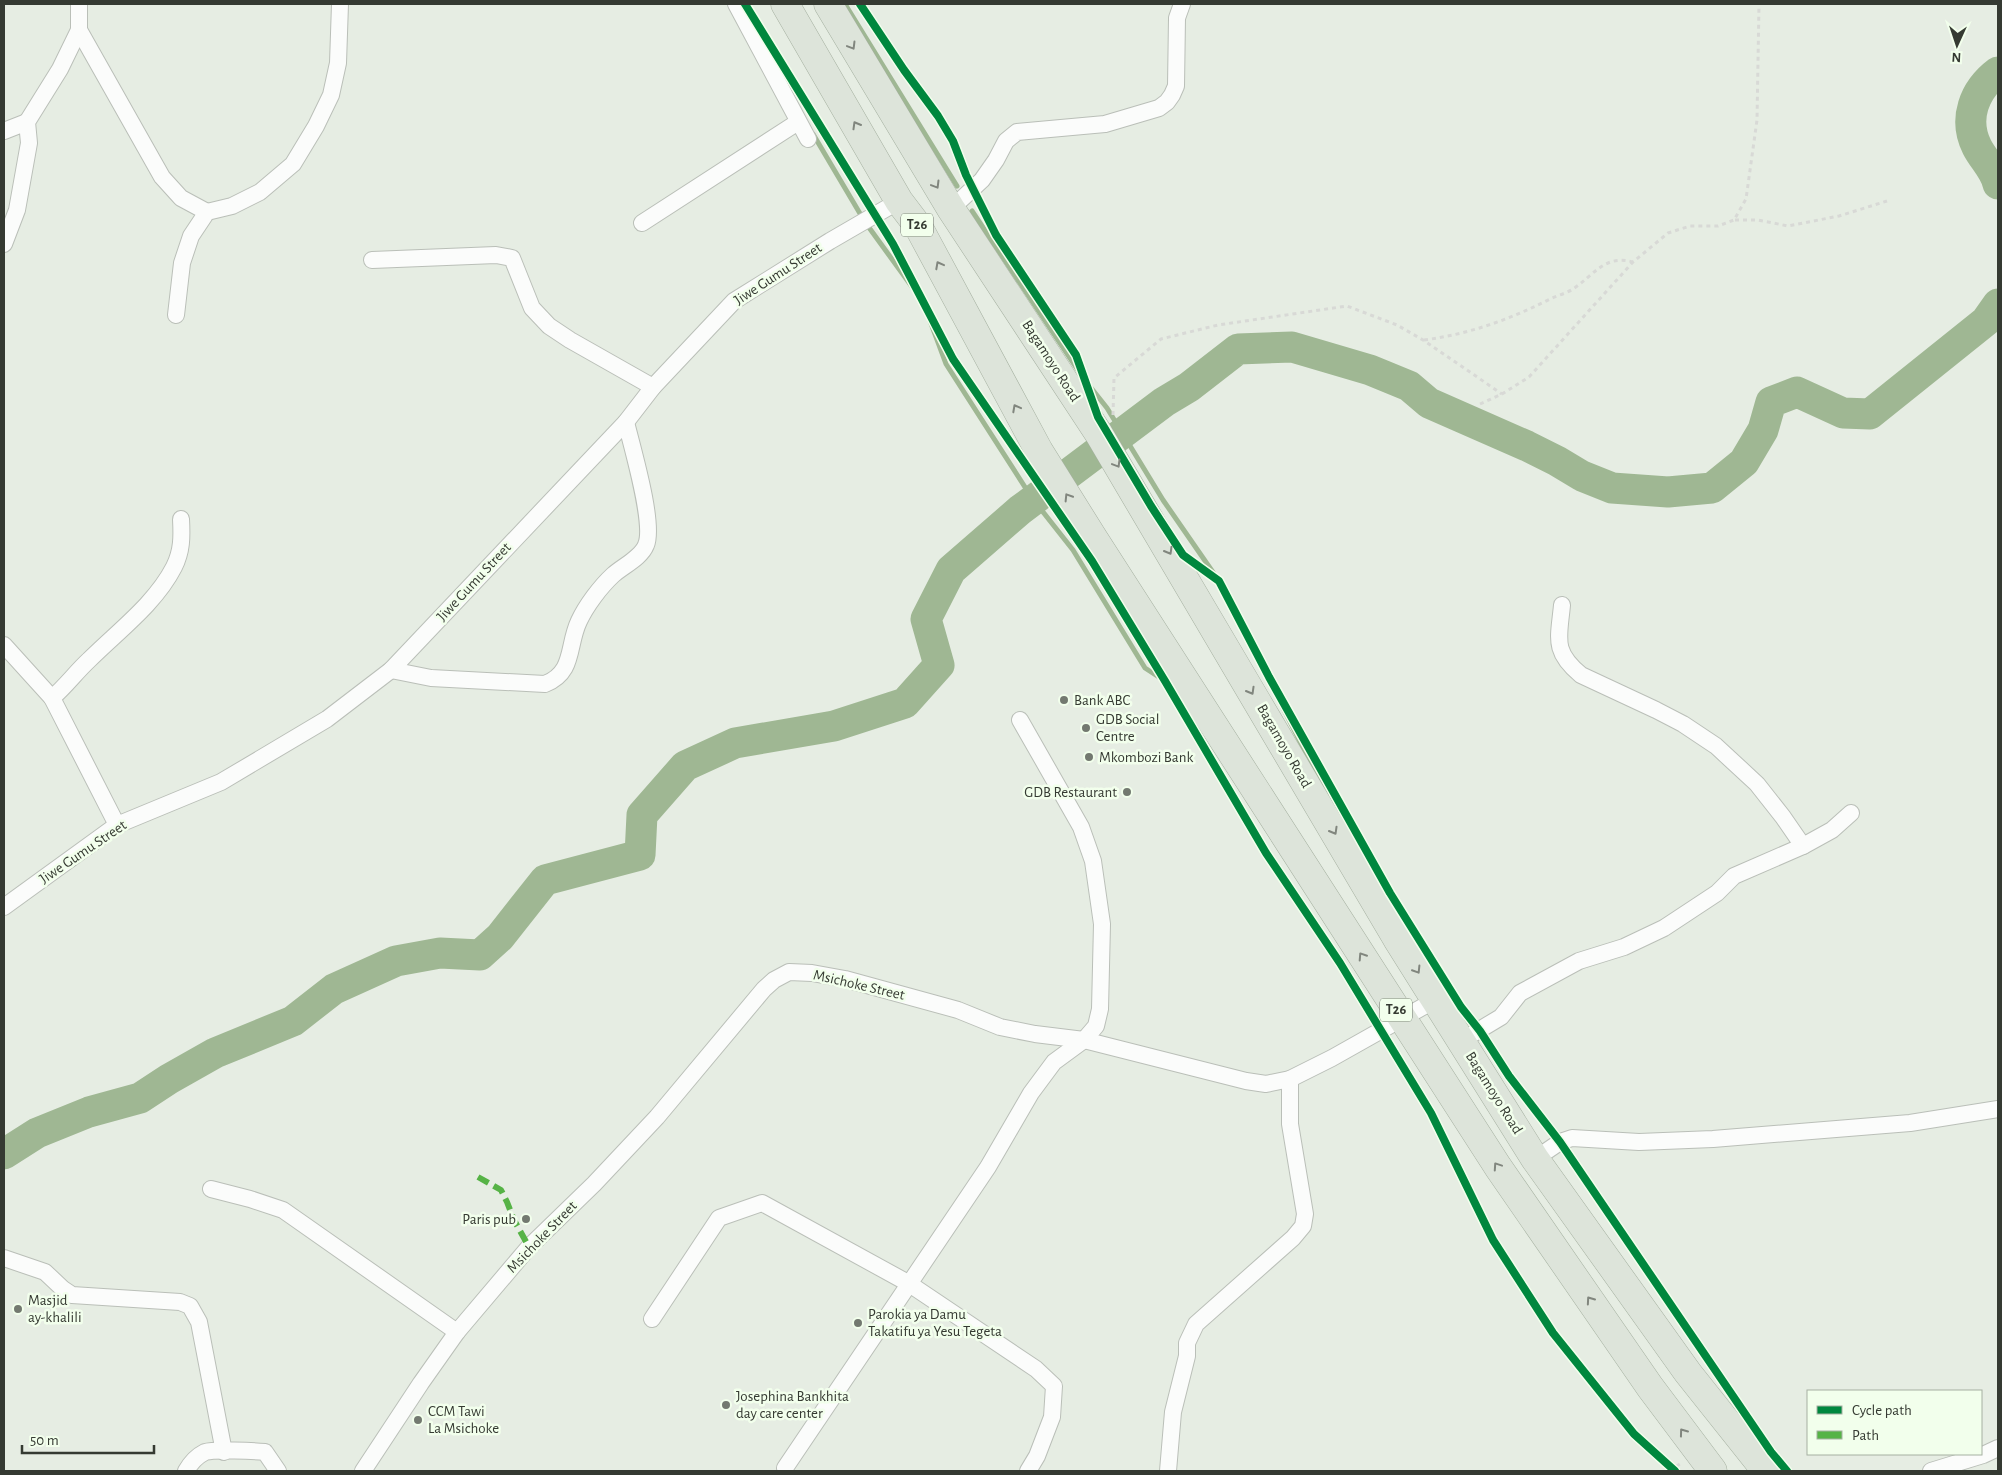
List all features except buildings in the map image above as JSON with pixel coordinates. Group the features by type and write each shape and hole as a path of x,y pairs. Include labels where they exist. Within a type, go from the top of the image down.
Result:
{"highway":[{"name":"T26","path":"785,4 899,201 918,226 1039,451 1094,539 1498,1167 1650,1387 1713,1471"},
{"name":"Bagamoyo Road","path":"828,4 951,209 1090,421 1144,508 1392,930 1535,1160 1688,1374 1766,1471"}],"street":[{"path":"4,131 27,122 60,69 79,30 79,4"},
{"path":"79,30 162,177 181,198 207,212 232,206 260,192 293,164 316,126 331,96 338,63 340,4"},
{"path":"736,4 808,140"},
{"path":"951,209 982,180 1006,141 1018,132 1105,124 1159,108 1167,102 1176,86 1177,18 1182,4"},
{"path":"4,244 17,210 29,143 27,122"},
{"path":"642,223 798,122"},
{"name":"Jiwe Gumu Street","path":"4,907 117,825 221,782 327,719 391,670 626,422 653,387 734,301 830,241 899,201"},
{"path":"176,315 182,263 191,236 207,212"},
{"path":"372,260 496,255 512,258 532,308 549,326 653,387"},
{"path":"391,670 431,678 479,681 545,684 558,679 565,667 579,621 586,609 612,576 638,556 646,545 648,529 643,494 626,422"},
{"path":"52,698 69,684 86,662 149,602 174,568 182,545 181,519"},
{"path":"1562,604 1559,645 1561,654 1569,665 1581,676 1683,724 1716,746 1758,784 1803,846"},
{"path":"4,645 52,698 117,825"},
{"path":"785,1468 988,1167 1031,1093 1054,1062 1084,1040 1096,1026 1100,1009 1102,924 1093,862 1081,827 1020,720"},
{"path":"1461,1041 1501,1017 1520,993 1579,961 1624,947 1664,928 1717,893 1734,876 1803,846 1832,830 1851,812"},
{"name":"Msichoke Street","path":"363,1471 420,1382 457,1332 529,1247 594,1184 657,1117 764,989 774,980 789,972 812,973 845,979 958,1010 1000,1027 1035,1034 1084,1040 1246,1081 1266,1084 1290,1079 1332,1058 1436,1000"},
{"path":"1168,1471 1173,1412 1187,1356 1187,1343 1196,1324 1286,1245 1303,1226 1305,1214 1290,1124 1290,1079"},
{"path":"1535,1160 1560,1142 1572,1138 1639,1142 1713,1139 1910,1123 1998,1109"},
{"path":"211,1189 283,1210 457,1332"},
{"path":"652,1319 719,1218 762,1203 908,1284 1036,1369 1054,1386 1052,1417 1037,1456 1028,1471"},
{"path":"4,1258 45,1272 63,1290 72,1295 180,1302 190,1306 199,1322 224,1452"},
{"path":"1931,1471 1983,1455 1998,1448"},
{"path":"186,1471 199,1456 208,1451 249,1450 265,1452 278,1471"}],"path":[{"path":"1734,220 1746,200 1757,120 1759,4"},
{"path":"1480,404 1502,394 1529,377 1633,262 1668,233 1690,226 1718,226 1734,220 1758,220 1788,226 1839,216 1887,201"},
{"path":"1423,340 1461,334 1482,328 1572,290 1605,264 1623,259 1633,262"},
{"path":"1090,421 1112,419 1114,378 1161,339 1218,325 1347,306 1396,325 1423,340 1502,394"},
{"path":"1667,1463 1675,1471"}],"waterway":[{"path":"845,4 957,186"},
{"path":"1998,72 1977,96 1971,116 1971,126 1977,147 1998,184"},
{"path":"813,134 865,222 923,302 946,364 1032,498 1073,550 1145,668 1165,681"},
{"path":"972,211 1084,379 1107,408 1163,500 1219,581 1327,795"},
{"path":"4,1154 37,1133 89,1112 140,1098 215,1053 293,1021 334,989 396,961 440,953 480,955 500,937 545,880 640,855 642,815 685,766 735,743 834,726 905,703 939,665 926,619 951,570 1020,510 1238,349 1292,347 1370,370 1409,386 1429,403 1527,446 1582,476 1612,488 1668,492 1712,488 1744,462 1763,430 1771,402 1797,392 1843,413 1870,414 1986,321 1998,304"}],"marked path":[{"path":"478,1177 501,1190 514,1220 529,1247"}],"cycle path":[{"path":"745,4 893,244 953,359 1092,561 1266,853 1340,963 1431,1113 1493,1240 1553,1333 1634,1434 1675,1471"},
{"path":"860,4 904,70 938,116 953,141 966,175 996,235 1076,355 1098,417 1151,506 1183,555 1219,581 1269,677 1390,893 1461,1007 1480,1031 1509,1076 1560,1142 1771,1452 1787,1471"}],"place":[{"name":"Bank ABC","path":"1064,700"},
{"name":"GDB Social Centre","path":"1086,728"},
{"name":"Mkombozi Bank","path":"1089,757"},
{"name":"GDB Restaurant","path":"1127,792"},
{"name":"Paris pub","path":"526,1219"},
{"name":"Masjid ay-khalili","path":"18,1309"},
{"name":"Parokia ya Damu Takatifu ya Yesu Tegeta","path":"858,1323"},
{"name":"Josephina Bankhita day care center","path":"726,1405"},
{"name":"CCM Tawi La Msichoke","path":"418,1420"}]}
